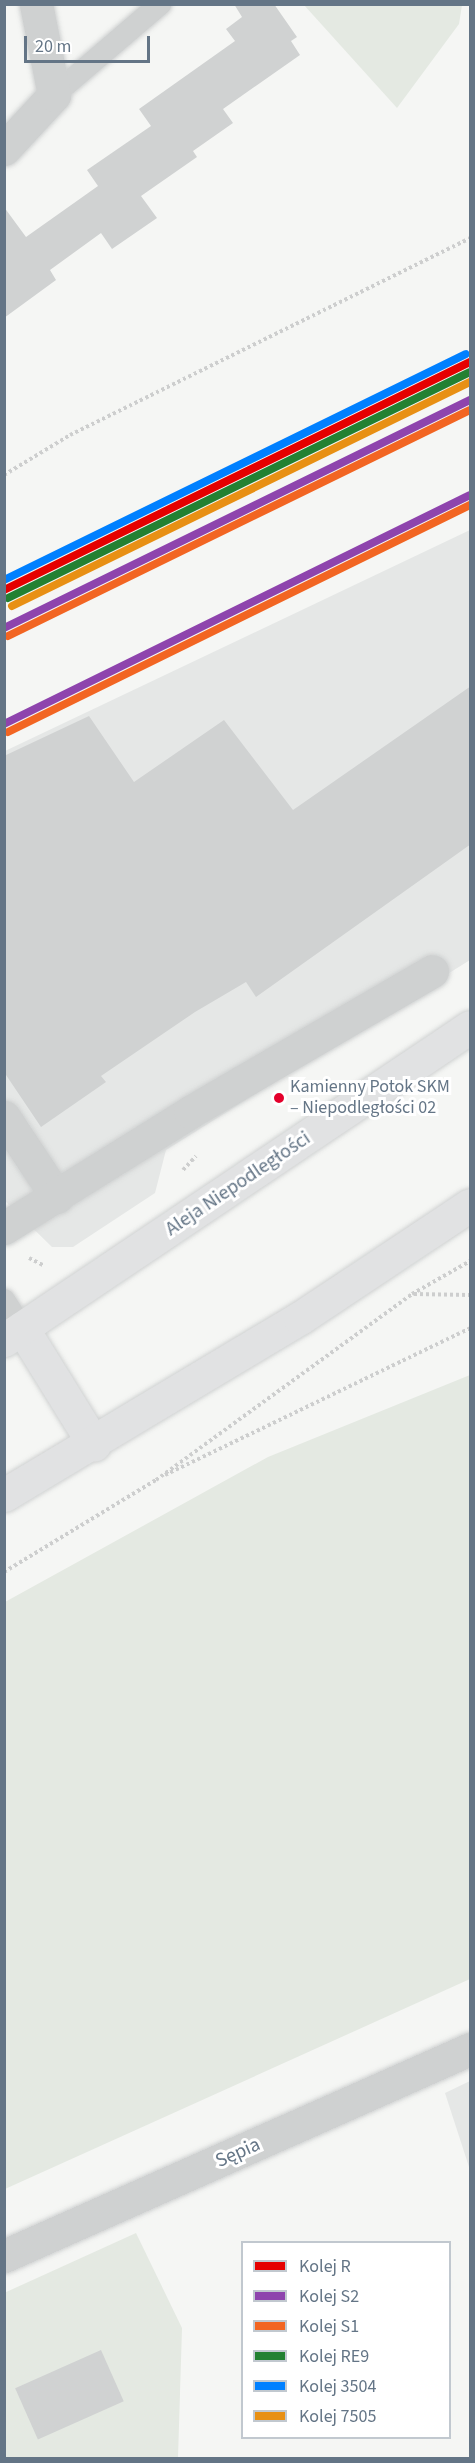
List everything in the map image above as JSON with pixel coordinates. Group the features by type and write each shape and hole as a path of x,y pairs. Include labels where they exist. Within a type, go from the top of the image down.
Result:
{"main road":[{"name":"Aleja Niepodległości","path":"13,1334 470,1028"},
{"path":"4,1495 94,1444 471,1205"},
{"path":"13,1334 94,1444"}],"street":[{"path":"4,149 54,95 36,4"},
{"path":"4,1228 57,1197 189,1112 432,971"},
{"path":"4,1117 57,1197"},
{"name":"Sępia","path":"4,2256 471,2049"}],"lane":[{"path":"54,95 160,4"},
{"path":"4,1300 13,1334"}],"path":[{"path":"4,476 70,435 202,368 471,238"},
{"path":"4,1572 156,1480 412,1294 471,1261"},
{"path":"412,1294 471,1295"},
{"path":"156,1480 471,1328"}],"shaded area":[{"path":"304,5 462,5 459,24 397,108"},
{"path":"470,530 470,960 166,1150 155,1193 73,1247 52,1247 5,1201 5,751"},
{"path":"470,1375 470,1979 5,2189 5,1602 268,1457"},
{"path":"470,2081 470,2170 445,2093"},
{"path":"136,2233 182,2328 178,2458 5,2458 4,2293"}],"building":[{"path":"234,4 274,4 297,37 291,41 300,55 223,109 233,123 193,151 197,157 141,196 157,218 112,249 101,233 50,270 56,280 4,318 4,207 26,237 98,186 87,170 151,126 139,109 235,41 226,29 242,17"},
{"path":"471,686 471,844 256,997 246,982 195,1012 101,1076 106,1082 41,1127 4,1072 4,756 89,716 134,782 224,720 293,810"},
{"path":"101,2350 124,2401 38,2439 15,2388"}],"rail line":[{"name":"3504","path":"4,580 466,354"},
{"name":"R","path":"4,590 470,362"},
{"name":"RE9","path":"8,598 470,372"},
{"name":"7505","path":"12,606 470,382"},
{"name":"S2","path":"4,628 470,400"},
{"name":"S1","path":"8,636 470,410"},
{"name":"S2","path":"4,724 470,495"},
{"name":"S1","path":"8,732 470,505"}],"place":[{"name":"Kamienny Potok SKM – Niepodległości 02","path":"279,1098"}]}
